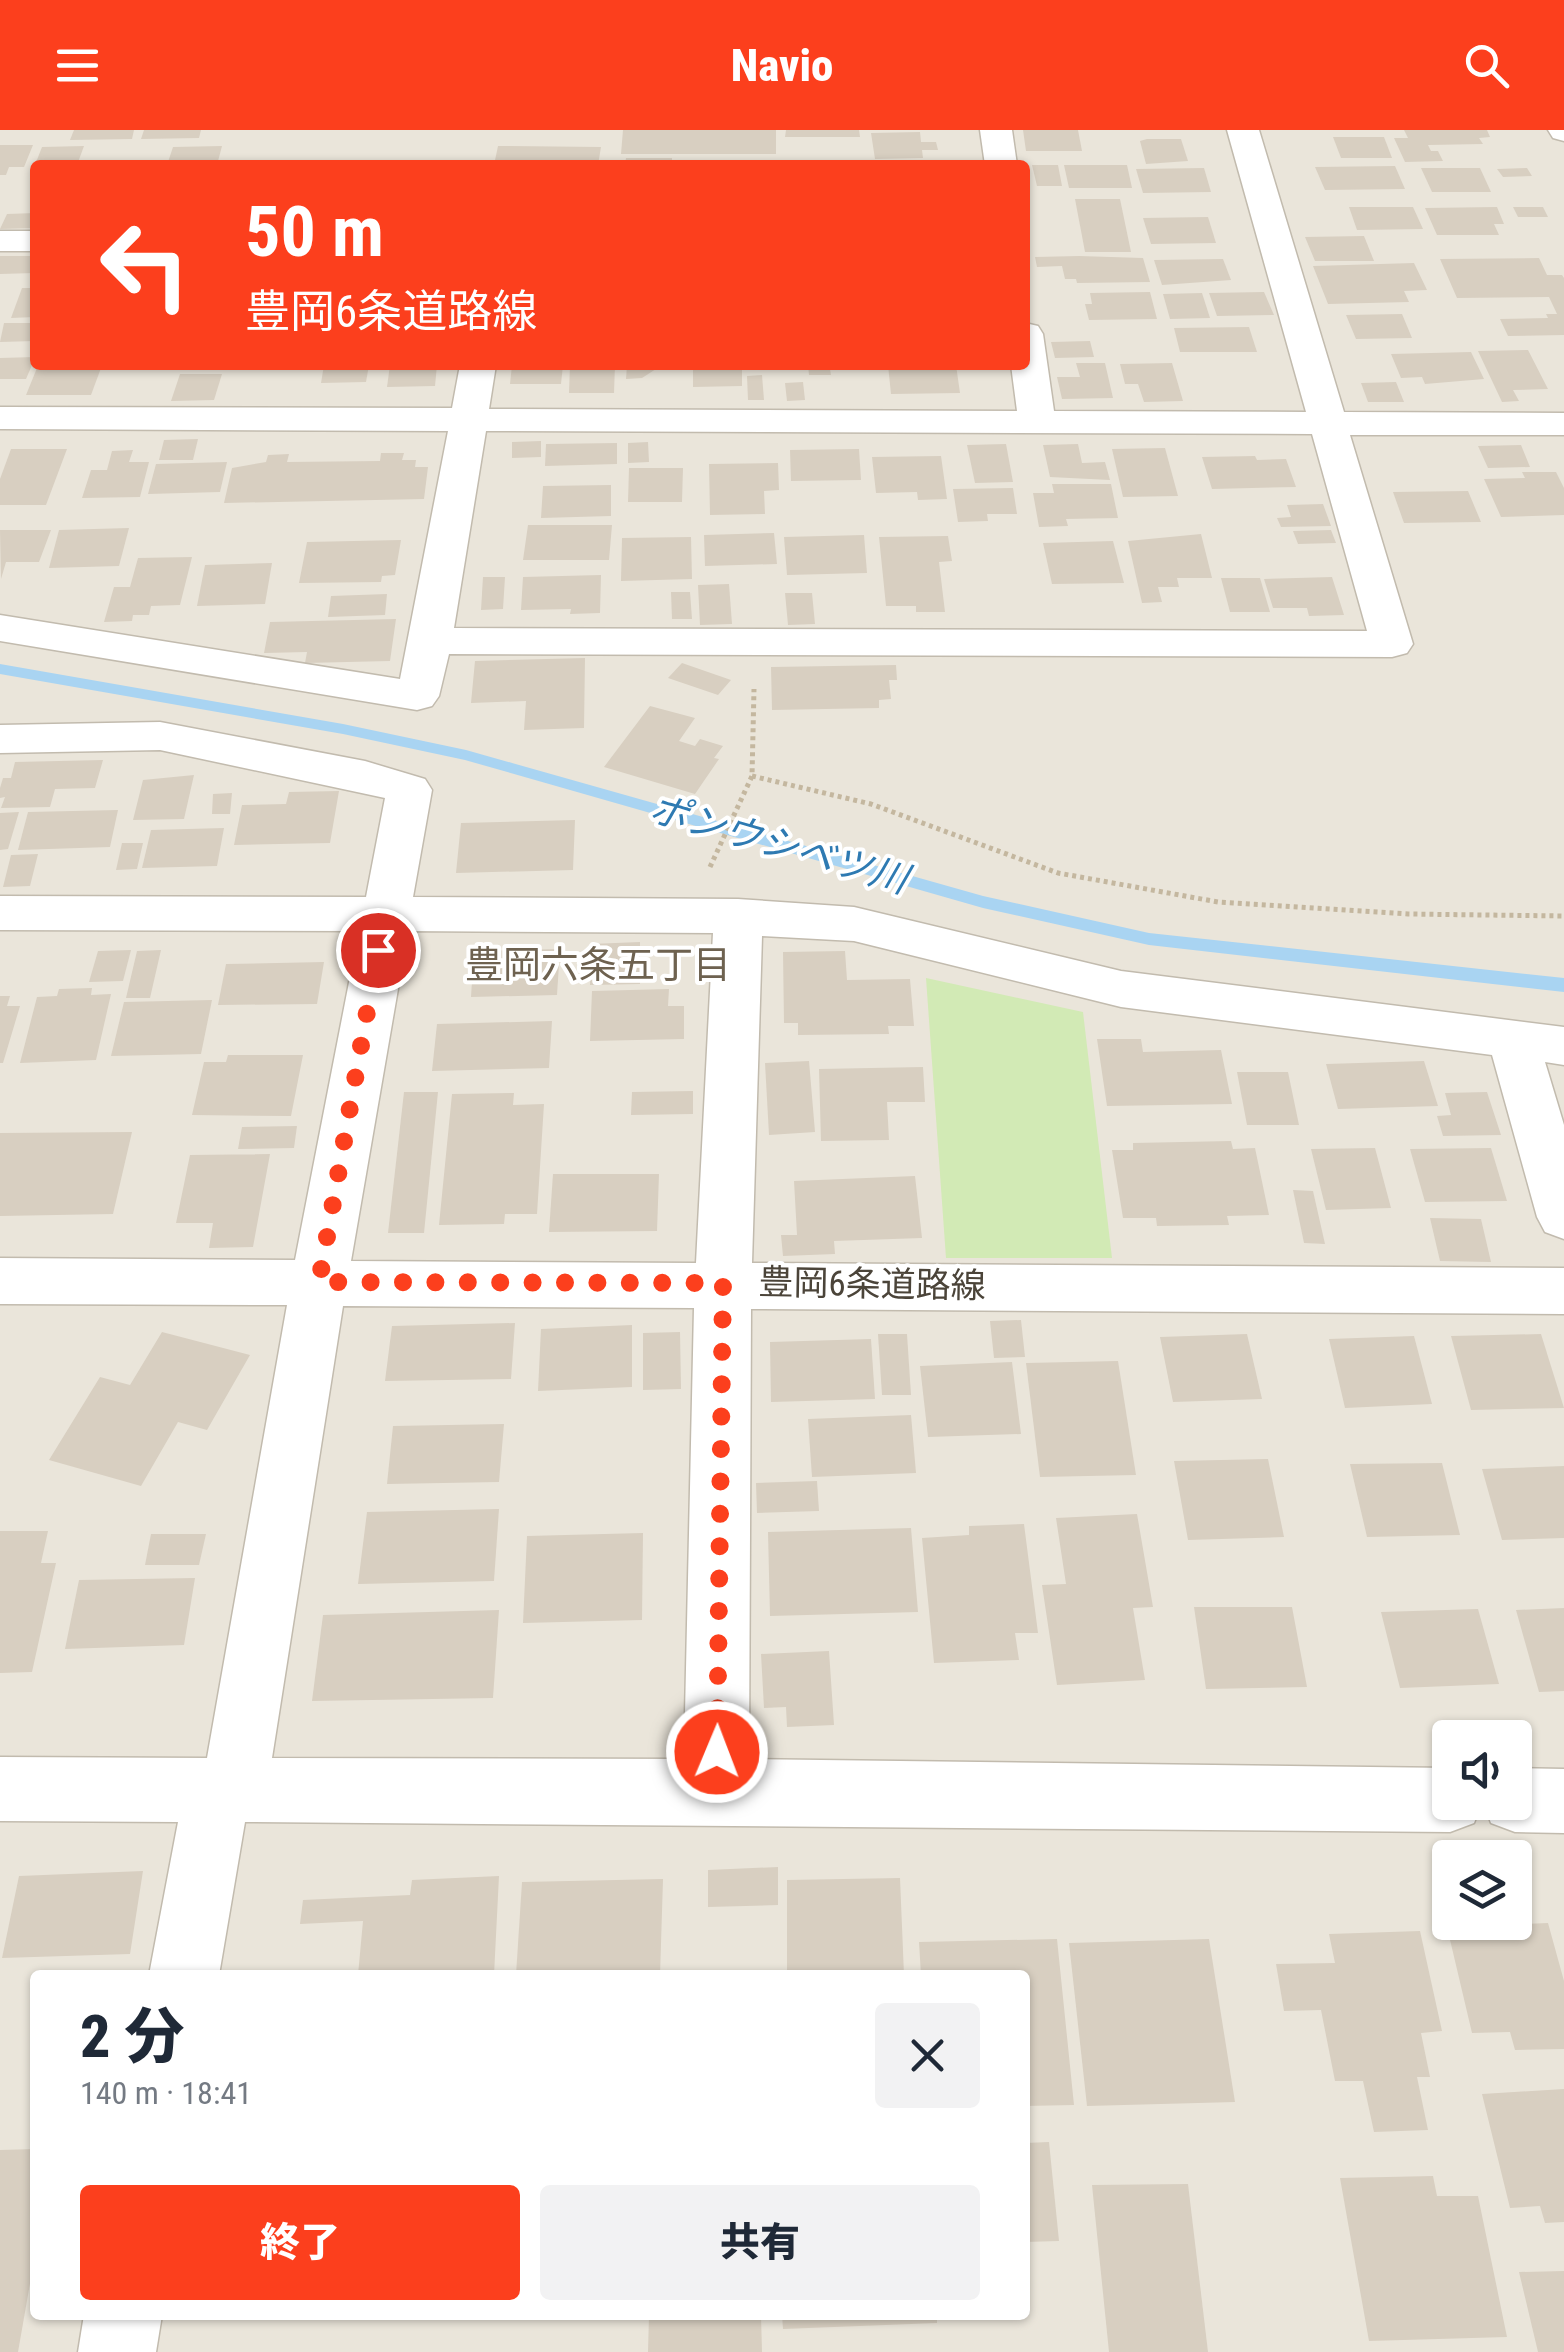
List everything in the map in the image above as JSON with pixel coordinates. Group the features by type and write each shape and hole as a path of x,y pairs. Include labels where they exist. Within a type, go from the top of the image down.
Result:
{"street":[{"path":"996,130 1000,160"},
{"path":"431,641 1392,644 1243,130"},
{"path":"0,241 30,241"},
{"path":"0,628 417,696 431,641 477,370"},
{"path":"1030,370 1037,422"},
{"path":"0,418 1564,424"},
{"path":"0,738 160,736 365,776 409,790 225,1790 185,1970"},
{"path":"0,913 738,916 854,924 1122,989 1539,1042 1564,1217"},
{"path":"716,1791 723,1283 738,916"},
{"name":"豊岡6条道路線","path":"0,1282 1564,1290"},
{"path":"0,1789 716,1791 1432,1800"},
{"path":"1532,1800 1564,1801"},
{"path":"117,2352 123,2320"}],"path":[{"path":"717,849 752,776 754,640"},
{"path":"752,776 871,804 1058,872 1218,902 1408,914 1564,916"}],"shaded area":[{"path":"0,130 1564,130 1564,2352 0,2352"}],"green space":[{"path":"926,978 1083,1012 1112,1258 946,1258"}],"building":[{"path":"74,130 134,130 132,139 70,140"},
{"path":"144,130 201,130 199,138 141,139"},
{"path":"623,130 776,130 776,154 621,154"},
{"path":"786,130 859,130 860,137 785,137"},
{"path":"1023,130 1078,130 1082,151 1026,151"},
{"path":"1404,130 1487,130 1490,137 1479,138 1483,144 1428,145 1431,151 1438,151 1443,161 1405,162 1394,138 1408,138"},
{"path":"920,132 921,142 936,142 938,150 922,150 923,158 875,159 871,133"},
{"path":"1333,137 1384,137 1392,158 1341,158"},
{"path":"1181,139 1188,161 1146,164 1140,141"},
{"path":"0,145 33,145 24,167 9,167 6,175 0,175"},
{"path":"84,146 79,160 37,160 42,147"},
{"path":"222,146 218,160 169,160 173,147"},
{"path":"498,146 601,147 599,160 495,160"},
{"path":"626,158 672,158 672,160"},
{"path":"1032,165 1058,165 1062,186 1037,186"},
{"path":"1064,165 1127,165 1132,188 1069,188"},
{"path":"1395,166 1405,189 1325,190 1315,167"},
{"path":"1204,168 1211,192 1143,193 1136,169"},
{"path":"1421,168 1480,168 1491,192 1432,192"},
{"path":"1527,168 1532,176 1503,177 1497,169"},
{"path":"1075,199 1120,199 1131,252 1085,252"},
{"path":"1349,207 1413,207 1423,229 1357,230"},
{"path":"1497,207 1504,224 1494,224 1499,235 1437,235 1425,208"},
{"path":"1513,207 1543,207 1548,217 1518,217"},
{"path":"30,213 30,228 0,229 7,214"},
{"path":"1208,217 1216,243 1151,244 1143,218"},
{"path":"1364,236 1374,261 1315,261 1305,237"},
{"path":"0,256 30,256 30,273 0,274"},
{"path":"1035,257 1143,258 1150,282 1077,283 1076,279 1065,279 1062,266 1037,267"},
{"path":"1539,258 1547,275 1564,278 1564,335 1508,336 1500,319 1548,318 1546,314 1557,314 1549,297 1457,298 1440,259"},
{"path":"1223,259 1231,280 1162,285 1154,260"},
{"path":"1414,263 1427,290 1404,291 1409,302 1328,304 1313,266"},
{"path":"22,288 30,288 30,317 11,318"},
{"path":"1150,292 1157,319 1089,320 1085,304 1092,304 1090,293"},
{"path":"1264,292 1274,315 1217,316 1209,293"},
{"path":"1202,293 1210,318 1170,319 1163,294"},
{"path":"1402,314 1412,338 1356,339 1346,315"},
{"path":"4,323 30,323 30,341 0,342"},
{"path":"1249,327 1257,352 1180,352 1174,328"},
{"path":"1090,341 1094,357 1055,358 1051,342"},
{"path":"1528,350 1548,389 1513,390 1519,401 1502,402 1478,351"},
{"path":"1471,352 1484,379 1425,384 1422,377 1401,378 1391,354"},
{"path":"30,357 26,379 0,379 0,358"},
{"path":"1076,363 1105,363 1113,398 1062,399 1057,377 1080,377"},
{"path":"1172,363 1183,401 1144,402 1138,384 1125,384 1120,364"},
{"path":"36,370 100,370 91,395 26,395"},
{"path":"323,370 368,370 366,382 321,383"},
{"path":"389,370 437,370 435,386 387,387"},
{"path":"511,370 562,370 561,384 510,384"},
{"path":"570,370 615,370 614,393 569,393"},
{"path":"627,370 654,370 642,378 626,379"},
{"path":"693,370 742,370 742,386 693,387"},
{"path":"808,370 830,370 831,375 809,375"},
{"path":"889,370 957,370 960,393 891,394"},
{"path":"180,374 222,374 214,400 171,401"},
{"path":"762,375 764,400 748,400 747,376"},
{"path":"803,382 805,400 787,401 785,383"},
{"path":"1396,382 1404,402 1368,402 1361,383"},
{"path":"198,439 193,460 159,460 164,440"},
{"path":"541,441 541,457 512,458 512,442"},
{"path":"648,442 649,462 628,463 628,443"},
{"path":"617,443 617,464 545,466 546,444"},
{"path":"1006,444 1013,482 975,483 967,445"},
{"path":"1078,444 1082,463 1105,462 1110,480 1050,477 1043,445"},
{"path":"1521,445 1530,467 1488,468 1478,446"},
{"path":"1165,448 1178,496 1123,497 1112,449"},
{"path":"11,449 67,449 46,505 0,505 0,479"},
{"path":"859,449 861,480 791,481 790,450"},
{"path":"133,450 129,462 149,462 140,497 82,498 91,470 107,470 112,451"},
{"path":"381,453 404,453 402,460 416,460 415,467 428,467 424,499 224,503 232,468 266,462 268,455 289,454 287,462 380,461"},
{"path":"941,456 947,499 918,500 917,492 876,493 872,457"},
{"path":"1255,456 1257,460 1286,459 1296,487 1212,489 1202,457"},
{"path":"227,462 220,492 148,494 156,464"},
{"path":"778,463 779,490 764,491 765,514 710,515 709,464"},
{"path":"629,468 683,468 682,502 628,502"},
{"path":"1522,472 1556,472 1564,488 1564,515 1501,517 1484,479 1525,478"},
{"path":"1052,484 1111,484 1118,518 1066,519 1068,526 1039,527 1033,493 1054,493"},
{"path":"611,485 611,516 541,518 543,486"},
{"path":"1013,488 1017,514 987,514 988,521 958,522 953,489"},
{"path":"1468,491 1481,522 1404,523 1393,492"},
{"path":"1323,504 1331,526 1281,527 1277,518 1291,517 1287,505"},
{"path":"528,525 612,525 609,560 523,560"},
{"path":"129,528 119,566 49,568 59,530"},
{"path":"0,530 51,530 39,562 6,562 1,579"},
{"path":"1331,530 1336,543 1298,544 1293,531"},
{"path":"774,533 777,564 705,566 704,535"},
{"path":"1201,534 1212,578 1177,578 1179,587 1158,587 1162,602 1142,603 1128,541"},
{"path":"864,535 867,573 787,575 784,537"},
{"path":"948,536 952,561 939,562 945,612 916,612 916,606 886,606 879,537"},
{"path":"691,537 692,579 621,581 622,538"},
{"path":"401,540 395,575 382,576 381,582 299,583 307,542"},
{"path":"1113,541 1124,583 1052,584 1043,543"},
{"path":"192,557 180,605 151,606 149,615 133,615 132,621 104,622 114,587 130,587 138,558"},
{"path":"272,563 265,604 197,606 205,565"},
{"path":"601,575 600,613 521,610 523,577"},
{"path":"483,577 505,577 503,609 481,610"},
{"path":"1332,577 1344,615 1309,616 1307,608 1273,608 1264,579"},
{"path":"1221,578 1260,578 1270,612 1230,612"},
{"path":"729,584 732,624 700,625 698,585"},
{"path":"671,592 690,592 692,619 672,619"},
{"path":"785,593 812,593 815,624 788,625"},
{"path":"387,594 385,615 328,617 331,596"},
{"path":"396,619 390,661 305,663 307,652 264,653 270,622"},
{"path":"585,658 584,728 524,730 526,701 471,703 475,661"},
{"path":"682,663 731,680 718,695 668,678"},
{"path":"896,665 897,680 889,680 891,699 879,700 879,708 772,710 771,667"},
{"path":"650,706 695,718 679,741 695,746 700,739 723,746 714,758 719,759 695,794 604,767"},
{"path":"103,760 95,788 55,789 50,807 1,808 5,797 0,798 3,778 11,778 15,762"},
{"path":"194,775 184,819 133,820 143,780"},
{"path":"339,791 330,843 234,845 242,805 286,804 289,792"},
{"path":"232,793 230,814 212,814 213,794"},
{"path":"118,810 110,847 18,850 28,812"},
{"path":"19,812 8,849 0,850 0,813"},
{"path":"575,820 573,870 456,873 461,823"},
{"path":"224,828 217,866 142,868 151,830"},
{"path":"122,843 143,843 137,869 116,870"},
{"path":"38,854 30,886 3,887 11,855"},
{"path":"640,942 640,984 590,985 591,944"},
{"path":"560,949 557,995 471,997 474,951"},
{"path":"131,950 123,981 89,982 98,951"},
{"path":"161,950 150,998 126,998 137,951"},
{"path":"845,951 847,980 910,979 914,1026 888,1026 889,1034 798,1035 798,1023 784,1023 783,952"},
{"path":"324,962 317,1004 218,1005 226,964"},
{"path":"92,988 91,995 111,994 96,1060 20,1063 37,997 57,996 59,989"},
{"path":"669,989 668,1006 684,1006 684,1039 590,1041 592,991"},
{"path":"0,996 10,996 7,1006 20,1006 3,1063 0,1063"},
{"path":"212,1000 201,1054 111,1056 124,1002"},
{"path":"552,1021 549,1068 432,1071 437,1024"},
{"path":"1097,1039 1141,1039 1143,1052 1221,1050 1232,1104 1107,1106"},
{"path":"228,1055 303,1055 291,1116 192,1115 204,1062 226,1062"},
{"path":"809,1061 815,1132 769,1135 765,1063"},
{"path":"1424,1061 1438,1106 1338,1109 1326,1064"},
{"path":"923,1067 925,1102 887,1102 889,1140 821,1141 819,1069"},
{"path":"1237,1072 1288,1072 1299,1125 1247,1125"},
{"path":"693,1091 693,1114 631,1115 632,1092"},
{"path":"404,1092 438,1092 424,1233 388,1233"},
{"path":"1487,1092 1501,1135 1443,1136 1437,1116 1451,1115 1445,1093"},
{"path":"514,1093 513,1105 544,1104 537,1214 505,1214 504,1224 439,1225 452,1094"},
{"path":"297,1126 294,1148 238,1149 242,1127"},
{"path":"132,1132 113,1214 0,1216 0,1133"},
{"path":"1231,1141 1233,1149 1255,1148 1269,1215 1227,1216 1229,1225 1157,1226 1156,1218 1123,1218 1112,1150 1133,1150 1133,1143"},
{"path":"1375,1148 1391,1208 1326,1210 1311,1149"},
{"path":"1491,1148 1507,1201 1425,1202 1410,1149"},
{"path":"270,1154 253,1247 209,1248 213,1223 176,1223 190,1155"},
{"path":"553,1174 659,1174 657,1231 549,1232"},
{"path":"915,1176 922,1238 834,1241 835,1254 783,1256 781,1235 797,1235 794,1181"},
{"path":"1293,1190 1313,1191 1325,1244 1304,1243"},
{"path":"1430,1218 1481,1219 1491,1262 1440,1261"},
{"path":"1021,1320 1025,1357 994,1358 990,1321"},
{"path":"515,1323 511,1379 385,1381 392,1326"},
{"path":"632,1325 632,1387 538,1391 541,1329"},
{"path":"162,1332 250,1355 207,1430 178,1422 141,1486 49,1460 100,1377 130,1385"},
{"path":"680,1332 681,1389 643,1390 643,1333"},
{"path":"878,1334 907,1334 911,1395 882,1395"},
{"path":"1247,1334 1262,1399 1173,1402 1160,1337"},
{"path":"1541,1334 1564,1408 1471,1410 1451,1336"},
{"path":"1414,1336 1432,1404 1345,1408 1329,1339"},
{"path":"871,1339 875,1399 771,1402 770,1342"},
{"path":"1118,1361 1136,1475 1040,1477 1026,1363"},
{"path":"1012,1362 1021,1434 928,1437 920,1366"},
{"path":"911,1415 916,1473 812,1477 808,1419"},
{"path":"504,1424 499,1482 387,1484 393,1426"},
{"path":"1268,1459 1284,1537 1188,1540 1174,1461"},
{"path":"1442,1463 1460,1535 1367,1537 1350,1464"},
{"path":"1564,1466 1564,1538 1502,1540 1482,1469"},
{"path":"817,1481 819,1511 757,1513 756,1483"},
{"path":"499,1509 494,1581 358,1584 367,1512"},
{"path":"1137,1514 1153,1607 1133,1608 1145,1680 1057,1685 1042,1585 1066,1584 1056,1518"},
{"path":"1024,1524 1038,1633 1015,1633 1019,1660 934,1663 922,1538 969,1535 969,1526"},
{"path":"911,1528 918,1612 770,1616 768,1532"},
{"path":"0,1531 48,1531 41,1563 56,1563 32,1672 0,1673"},
{"path":"643,1533 642,1620 523,1623 527,1536"},
{"path":"151,1534 206,1534 199,1565 145,1565"},
{"path":"195,1578 184,1645 65,1649 79,1580"},
{"path":"1194,1607 1292,1607 1307,1687 1206,1689"},
{"path":"1564,1608 1564,1691 1539,1692 1516,1610"},
{"path":"1478,1609 1499,1684 1400,1688 1381,1612"},
{"path":"499,1610 493,1698 312,1701 323,1615"},
{"path":"829,1651 834,1725 787,1727 786,1707 764,1708 761,1654"},
{"path":"778,1867 778,1905 708,1907 708,1870"},
{"path":"143,1871 130,1954 2,1958 19,1876"},
{"path":"499,1876 494,1970 358,1970 363,1921 300,1924 303,1900 410,1895 412,1880"},
{"path":"900,1878 904,1970 787,1970 787,1880"},
{"path":"663,1879 660,1970 516,1970 522,1882"},
{"path":"1548,1923 1564,1981 1564,2049 1515,2050 1510,2032 1472,2033 1450,1940 1532,1940 1532,1924"},
{"path":"1420,1931 1442,2031 1421,2033 1430,2077 1417,2077 1428,2130 1374,2132 1363,2081 1335,2081 1321,2010 1284,2011 1276,1964 1335,1963 1329,1934"},
{"path":"1057,1939 1074,2105 1030,2106 1030,1970 921,1970 919,1942"},
{"path":"1209,1939 1235,2102 1087,2106 1069,1943"},
{"path":"1564,2089 1564,2222 1545,2223 1540,2206 1510,2208 1482,2094"},
{"path":"1049,2142 1059,2241 1030,2242 1030,2143"},
{"path":"30,2149 30,2284 18,2352 0,2352 0,2150"},
{"path":"1433,2176 1437,2196 1478,2196 1507,2337 1369,2341 1340,2178"},
{"path":"1188,2184 1208,2352 1109,2352 1092,2185"},
{"path":"1564,2271 1564,2352 1538,2352 1519,2272"},
{"path":"649,2320 761,2320 762,2352 648,2352"},
{"path":"782,2320 937,2320 937,2323 783,2329"}],"waterway":[{"name":"ポンウシベツ川","path":"0,669 343,729 466,755 983,902 1149,939 1564,985"}],"district":[{"name":"豊岡六条五丁目","path":"598,965"}],"route":[{"path":"378,950 319,1282 723,1283 717,1752"}]}
